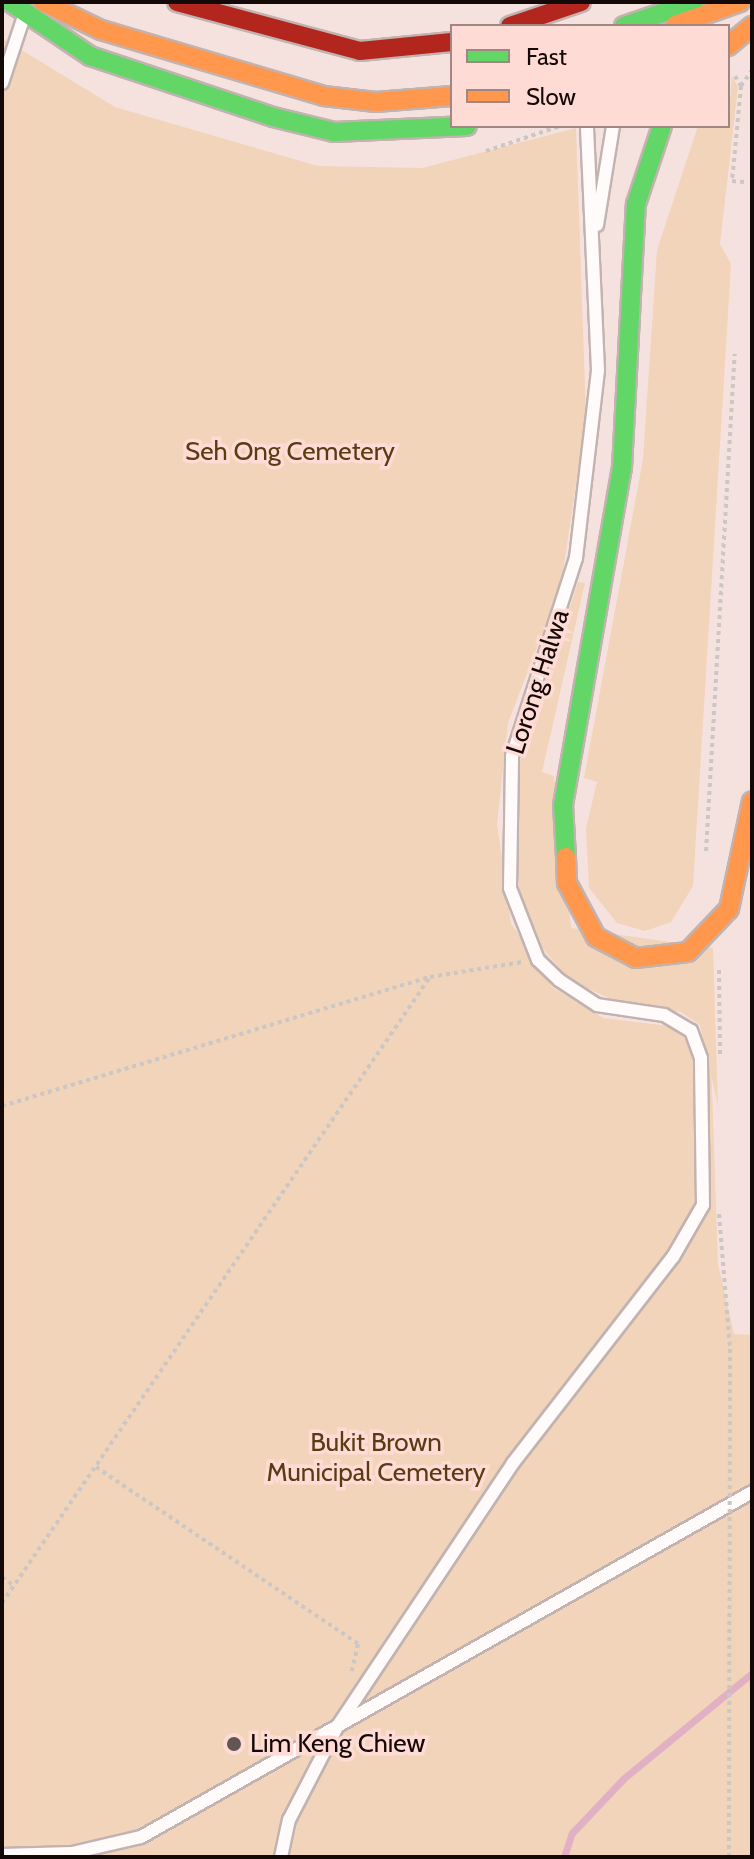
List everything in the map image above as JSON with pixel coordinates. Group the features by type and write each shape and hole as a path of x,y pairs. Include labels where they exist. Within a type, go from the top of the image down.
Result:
{"main road":[{"path":"10,2 25,16 90,56 152,80 319,129 386,134 450,128"},
{"path":"43,2 101,30 324,96 376,102 450,96"},
{"path":"69,2 307,78 358,88 450,81"},
{"path":"177,2 360,51 450,42"},
{"path":"516,24 581,2"},
{"path":"630,24 694,2"},
{"path":"678,24 740,2"},
{"path":"738,56 752,26"},
{"path":"661,128 636,204 622,468 563,805 567,883 596,937 636,958 688,952 702,943 729,909 752,801"}],"lane":[{"path":"2,83 25,16"},
{"name":"Lorong Halwa","path":"538,960 510,888 506,797 522,718 576,558 598,370 596,228 587,128"},
{"name":"Lorong Halwa","path":"596,228 613,128"},
{"path":"281,1857 289,1820 337,1727 513,1463 673,1257 703,1205 698,1044 680,1021 664,1015 597,1005 538,960"},
{"path":"2,1855 72,1853 141,1837 752,1492"}],"path":[{"path":"738,56 741,86 732,181 744,182"},
{"path":"2,1106 430,977 538,960"},
{"path":"2,1603 430,977"},
{"path":"729,1857 730,1347"},
{"path":"96,1467 358,1644 348,1686"},
{"path":"2,1577 14,1586"}],"green space":[{"path":"2,38 115,107 318,166 422,168 576,128 586,416 561,585 508,723 497,824 511,923 552,987 603,1018 669,1026 711,1060 718,1264 734,1334 752,1335 752,1857 2,1857"},
{"path":"732,76 738,87 720,244 731,264 693,886 671,922 645,931 617,923 589,888 586,828 597,782 584,778 643,459 657,250 697,128 730,128"},
{"path":"578,582 585,583 542,772 554,776 571,928 713,948 718,1106 700,1025 681,1012 615,1001 570,980 536,941 521,903 514,839 519,765"}],"waterway":[{"path":"564,1857 572,1833 623,1779 752,1673"}],"traffic: fast":[{"path":"10,2 90,56 273,117 334,132 450,127"},
{"path":"630,24 694,2"},
{"path":"566,857 563,805 622,468 636,204 661,128"}],"traffic: slow":[{"path":"43,2 101,30 324,96 376,102 450,96"},
{"path":"678,24 740,2"},
{"path":"730,44 752,26"},
{"path":"566,857 567,883 596,937 636,958 688,952 729,909 752,801"}],"traffic: jam":[{"path":"177,2 360,51 450,42"},
{"path":"516,24 581,2"}],"place":[{"name":"Lim Keng Chiew","path":"234,1744"}],"park label":[{"name":"Seh Ong Cemetery","path":"290,452"},
{"name":"Bukit Brown Municipal Cemetery","path":"376,1458"}]}
